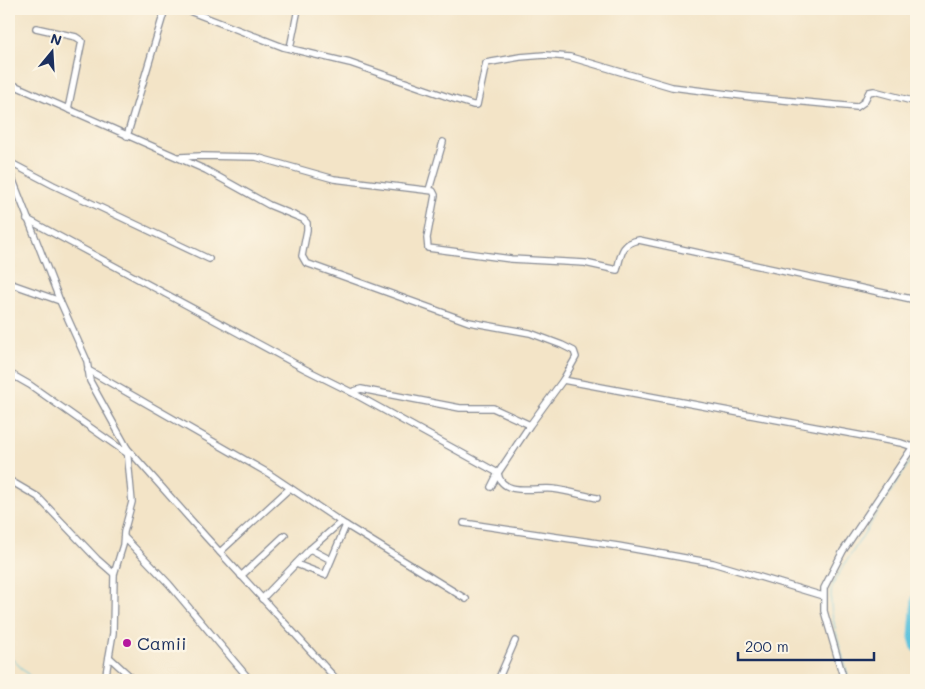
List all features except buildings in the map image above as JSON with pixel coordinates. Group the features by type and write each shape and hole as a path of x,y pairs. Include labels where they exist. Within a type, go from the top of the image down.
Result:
{"street":[{"path":"128,136 165,9"},
{"path":"184,9 283,47 350,63 473,105 477,105 486,63 545,55 570,57 672,87 857,107 864,102 869,92 874,91 916,102"},
{"path":"290,48 298,9"},
{"path":"36,28 76,37 82,41 68,109"},
{"path":"9,83 206,170 269,205 304,219 308,230 302,256 306,263 469,322 530,333 574,351 576,357 574,362 498,473 491,487"},
{"path":"429,190 443,142"},
{"path":"177,158 201,156 256,157 334,179 429,190 434,192 435,195 427,238 428,248 502,258 585,263 617,270 624,247 630,241 639,240 916,300"},
{"path":"9,162 209,259"},
{"path":"9,170 60,301 86,361 90,381 128,451 132,502 123,546 114,574 113,633 105,680"},
{"path":"28,219 305,369 352,392 420,432 498,473"},
{"path":"9,283 60,301"},
{"path":"88,370 268,473 344,524 466,599"},
{"path":"9,373 128,451 337,680"},
{"path":"562,380 915,445 843,551 824,588 824,611 844,680"},
{"path":"352,392 361,390 460,408 488,407 530,425"},
{"path":"498,473 502,484 510,487 530,490 552,489 597,498"},
{"path":"9,480 38,497 97,559 114,574"},
{"path":"220,552 290,488"},
{"path":"464,523 704,561 823,596"},
{"path":"262,599 310,549 344,524"},
{"path":"296,564 325,575 344,524"},
{"path":"241,576 285,535"},
{"path":"124,537 168,584 250,680"},
{"path":"310,549 331,560"},
{"path":"498,680 515,641"},
{"path":"109,658 134,680"}],"waterway":[{"path":"849,680 832,614 832,586 916,452"},
{"path":"916,598 913,637 916,648"},
{"path":"9,656 34,680"}],"place":[{"name":"Camii","path":"127,643"}]}
